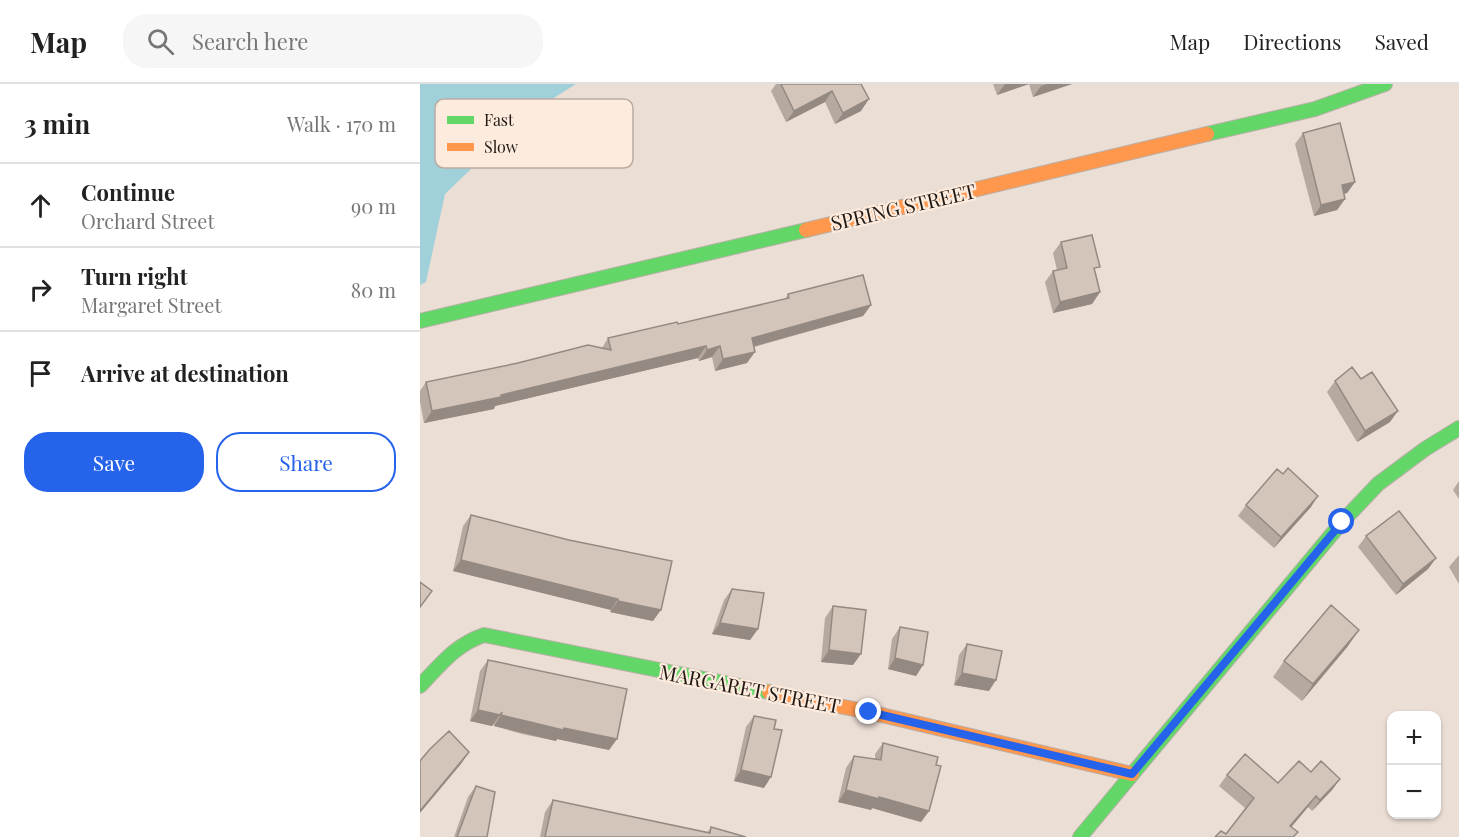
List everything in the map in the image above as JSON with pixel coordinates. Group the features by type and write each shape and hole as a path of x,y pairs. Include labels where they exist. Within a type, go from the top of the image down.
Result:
{"street":[{"name":"SPRING STREET","path":"420,321 1315,109 1385,84"},
{"path":"1080,837 1342,522 1378,484 1425,449 1459,428"},
{"name":"MARGARET STREET","path":"420,687 456,649 467,641 484,635 869,712 1132,774"}],"water":[{"path":"420,84 576,84 552,99 435,99 435,168 472,168 445,194 426,282 420,285"}],"building":[{"path":"781,84 861,84 869,99 843,113 832,91 794,111"},
{"path":"1340,123 1355,182 1342,185 1345,199 1321,205 1303,133"},
{"path":"1092,235 1100,267 1094,268 1100,292 1060,302 1053,271 1067,268 1061,242"},
{"path":"863,275 871,305 752,338 755,352 723,359 720,346 707,350 706,346 501,395 501,397 432,411 426,382 518,363 588,345 611,350 608,338 789,298 788,294"},
{"path":"1352,367 1361,379 1372,372 1398,411 1365,431 1335,381"},
{"path":"1288,468 1318,496 1281,537 1246,505 1277,469 1283,474"},
{"path":"1399,511 1436,558 1403,584 1366,536"},
{"path":"471,515 569,540 672,561 661,610 461,560"},
{"path":"420,582 432,591 420,607"},
{"path":"732,589 764,593 758,629 720,623"},
{"path":"1331,605 1359,630 1313,684 1284,661"},
{"path":"833,606 866,610 861,654 829,650"},
{"path":"900,627 928,632 923,665 895,658"},
{"path":"967,644 1002,651 996,680 962,673"},
{"path":"488,660 627,689 617,739 564,728 563,730 501,715 502,712 500,715 478,710"},
{"path":"754,716 776,720 774,729 782,730 771,777 741,770"},
{"path":"449,731 469,752 420,811 420,761"},
{"path":"883,743 938,757 936,765 941,766 929,811 846,790 854,756 881,760"},
{"path":"1245,754 1278,783 1299,761 1311,772 1321,761 1340,779 1320,800 1316,796 1290,826 1298,832 1293,837 1215,837 1221,831 1226,834 1254,798 1227,775"},
{"path":"476,786 495,792 487,837 457,837"},
{"path":"553,800 710,833 711,827 746,837 545,837"}],"traffic: fast":[{"path":"1207,134 1315,109 1385,84"},
{"path":"420,321 806,230"},
{"path":"1080,837 1342,522 1378,484 1425,449 1459,428"},
{"path":"420,686 457,650 484,635 769,692"}],"traffic: slow":[{"path":"806,230 1207,134"},
{"path":"769,692 869,712 1132,774"}],"route":[{"path":"869,712 1132,774 1342,522"}]}
